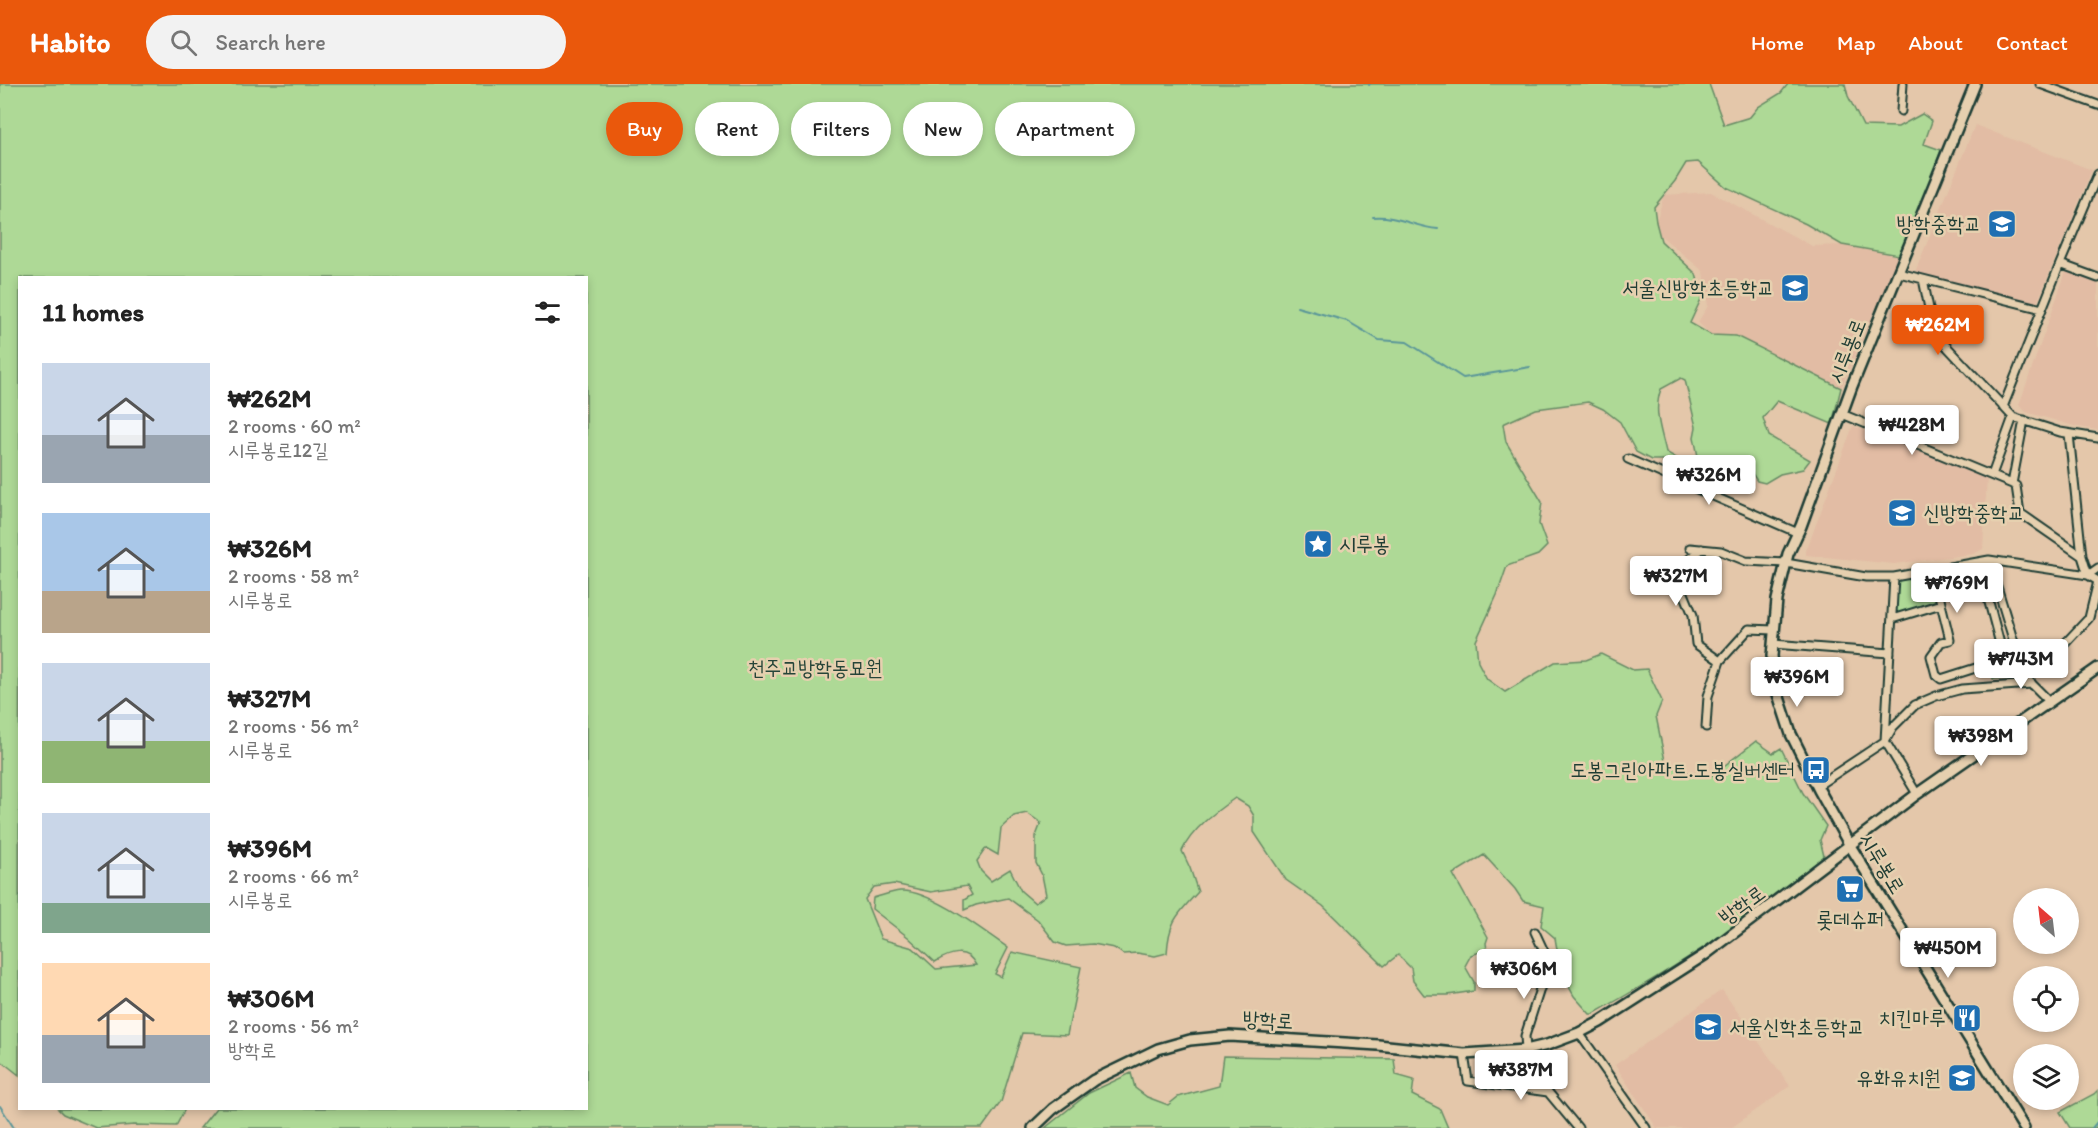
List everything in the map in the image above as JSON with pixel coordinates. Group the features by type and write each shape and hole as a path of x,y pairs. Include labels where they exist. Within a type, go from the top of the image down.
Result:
{"main road":[{"name":"시루봉로","path":"1975,84 1842,414 1786,563 1777,600 1772,656 1776,688 1791,734 1817,786 1849,844 2024,1128"},
{"name":"방학로","path":"1032,1128 1053,1109 1094,1080 1158,1049 1190,1040 1230,1036 1378,1045 1464,1054 1526,1050 1579,1033 1706,954 1917,794 2098,668"}],"street":[{"path":"1901,111 1903,84"},
{"path":"2040,84 2058,87 2098,105"},
{"path":"2003,407 2098,174"},
{"path":"2060,264 2098,278"},
{"path":"1899,273 2042,309"},
{"path":"1923,279 1934,333 2013,417 2069,434 2098,438"},
{"path":"1842,414 2016,486 2020,513 2082,556"},
{"path":"1992,475 2013,417"},
{"path":"2012,484 2024,420"},
{"path":"2069,434 2082,556 2088,575"},
{"path":"1628,459 1798,533"},
{"path":"1690,548 1721,551 1746,561 1786,563 1866,577 1894,577 1989,561 2088,575 2098,581 2089,618 2057,652 2019,659 2004,659 1941,679 1936,675 1931,656 1941,642 1950,640 1936,583 1981,572 2004,659"},
{"path":"1702,549 1682,566 1681,586 1693,615 1696,644 1720,661"},
{"path":"1989,561 2019,659 2032,684 2050,702"},
{"path":"2088,575 2098,568"},
{"path":"1894,577 1885,741 1917,794"},
{"path":"1892,619 1941,604"},
{"path":"1706,728 1708,696 1720,661 1749,628 1774,630"},
{"path":"1773,644 1890,653"},
{"path":"1817,786 1885,741 1893,727 1915,705 1962,689 2032,684"},
{"path":"1535,932 1548,958 1525,1036 1526,1050 1535,1072 1548,1092 1578,1128"},
{"path":"1579,1033 1646,1128"},
{"path":"1464,1054 1468,1081 1548,1092"}],"shaded area":[{"name":"방학중학교","path":"1975,125 2092,170 2037,303 1979,294 1913,277"},
{"name":"서울신방학초등학교","path":"1711,192 1812,246 1842,245 1899,255 1841,388 1736,336 1711,335 1698,322 1708,306 1703,271 1660,235 1656,222 1664,195"},
{"path":"2067,269 2098,280 2098,430 2078,427 2026,412 2019,405"},
{"name":"신방학중학교","path":"1853,426 1987,477 1983,549 1973,554 1894,564 1806,555"},
{"name":"서울신학초등학교","path":"1722,990 1790,1086 1731,1128 1657,1128 1615,1065"}],"green space":[{"name":"천주교방학동묘원","path":"0,84 1709,84 1724,125 1750,117 1758,107 1781,93 1788,84 1845,84 1848,96 1863,126 1898,127 1922,114 1932,121 1924,144 1941,150 1899,255 1842,245 1806,224 1726,187 1698,162 1686,163 1654,207 1661,241 1696,274 1702,297 1690,323 1711,335 1736,336 1841,388 1832,424 1777,401 1763,418 1769,436 1810,460 1803,469 1780,474 1765,483 1757,481 1752,473 1734,461 1722,473 1712,473 1700,466 1694,437 1696,427 1685,380 1681,378 1661,389 1658,413 1666,452 1678,459 1688,470 1676,473 1664,460 1651,460 1636,452 1620,422 1603,409 1588,402 1536,409 1503,424 1506,442 1542,502 1539,524 1547,546 1538,555 1507,566 1497,595 1476,641 1478,662 1487,679 1505,692 1555,662 1586,660 1601,654 1633,670 1647,669 1662,701 1656,716 1665,761 1683,772 1711,776 1756,741 1773,753 1781,748 1803,793 1826,826 1820,840 1824,856 1770,900 1713,941 1654,979 1593,1014 1590,1014 1574,996 1561,972 1555,938 1541,926 1544,906 1523,901 1484,855 1453,874 1488,937 1487,950 1471,955 1465,966 1474,982 1474,991 1448,995 1424,995 1413,981 1411,968 1398,955 1384,966 1323,906 1286,880 1254,832 1254,816 1248,806 1235,798 1212,815 1186,843 1182,851 1198,892 1175,919 1167,953 1155,956 1137,953 1123,954 1114,948 1093,944 1066,946 1055,942 1038,920 1008,898 964,910 964,900 972,895 967,886 931,892 894,884 874,887 865,899 881,939 913,948 936,969 976,965 972,959 957,953 935,962 872,909 873,898 900,891 912,892 956,912 1008,948 995,974 1001,977 1012,952 1081,967 1067,1035 1022,1033 1001,1102 982,1128 200,1128 214,1110 588,1110 588,276 18,276 18,1074 0,1060","holes":["1027,813 1041,823 1036,836 1036,863 1042,875 1046,895 1035,903 1021,891 1010,869 991,881 981,871 977,861 986,848 998,855 1001,828 1014,816"]},
{"path":"1930,574 1936,602 1895,614 1897,581"},
{"path":"2003,662 2016,663 2016,678 1993,679 1991,667"},
{"path":"1223,1056 1394,1059 1396,1075 1414,1080 1412,1095 1440,1109 1448,1128 1045,1128 1089,1093 1131,1073 1135,1088 1147,1097 1168,1105 1178,1097 1219,1086"},
{"path":"2098,1090 2096,1128 2070,1128 2060,1112 2079,1110 2079,1102"},
{"path":"59,1110 184,1110 176,1126 134,1125 96,1128 63,1114"}],"waterway":[{"path":"1373,217 1398,219 1438,229"},
{"path":"1297,307 1347,321 1379,340 1407,342 1463,378 1530,367"},
{"path":"0,1106 14,1128"},
{"path":"2092,1128 2098,1121"}],"place":[{"name":"방학중학교","path":"2002,224"},
{"name":"서울신방학초등학교","path":"1795,288"},
{"name":"신방학중학교","path":"1902,513"},
{"name":"시루봉","path":"1318,544"},
{"name":"도봉그린아파트.도봉실버센터","path":"1816,770"},
{"name":"롯데슈퍼","path":"1850,889"},
{"name":"치킨마루","path":"1967,1018"},
{"name":"서울신학초등학교","path":"1708,1027"},
{"name":"유화유치원","path":"1962,1078"}]}
